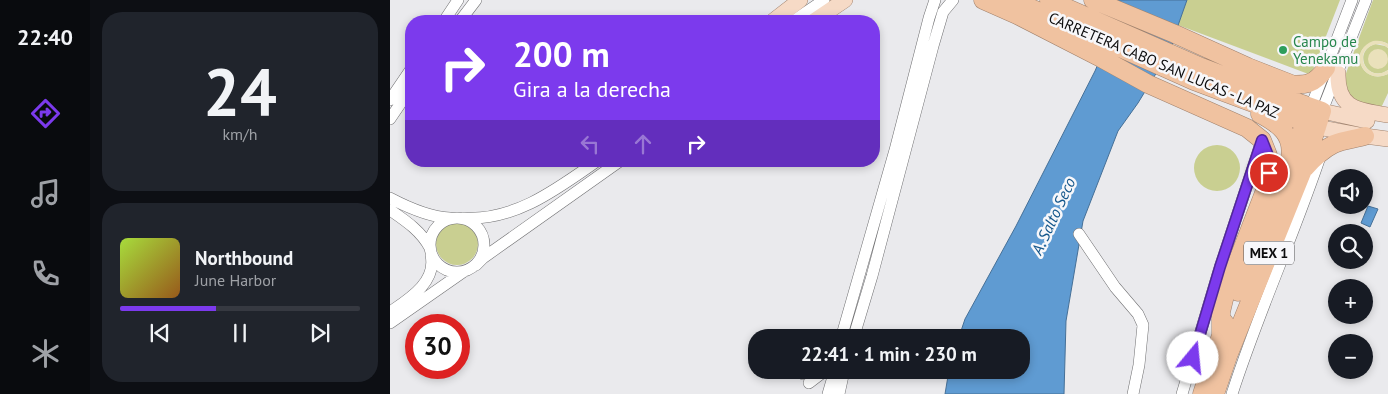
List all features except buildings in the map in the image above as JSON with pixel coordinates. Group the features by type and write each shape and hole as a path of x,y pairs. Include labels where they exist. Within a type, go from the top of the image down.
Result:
{"highway":[{"path":"983,0 1017,15 1154,87 1247,128 1262,140 1268,155 1269,173 1264,193 1226,290 1221,312 1220,335"},
{"name":"CARRETERA CABO SAN LUCAS - LA PAZ","path":"1013,0 1054,5 1207,77 1314,117"},
{"path":"1093,0 1294,85"},
{"path":"1207,77 1248,82 1302,85 1311,83 1332,71"},
{"name":"MEX 1","path":"1202,394 1220,335 1268,222 1296,167 1289,139 1282,129 1268,118 1239,104 1207,77"},
{"name":"MEX 1","path":"1215,394 1314,117"},
{"path":"1296,167 1332,145 1366,136"}],"main road":[{"path":"781,15 800,0"},
{"path":"823,15 845,0"},
{"path":"1332,71 1340,93 1351,106 1358,110 1388,115"},
{"path":"1314,117 1388,124"},
{"path":"1314,117 1366,136 1388,139"}],"street":[{"path":"448,15 458,0"},
{"path":"462,15 466,0"},
{"path":"465,15 476,0"},
{"path":"803,15 824,0"},
{"path":"850,329 870,282 929,18 935,0"},
{"path":"848,329 858,280 943,12 953,0"},
{"path":"1332,71 1352,0"},
{"path":"1314,117 1332,71 1366,0"},
{"path":"390,100 405,78"},
{"path":"390,119 405,97"},
{"path":"1182,394 1220,267 1262,140"},
{"path":"1232,394 1259,317 1308,195 1322,152"},
{"path":"390,198 417,211 444,217 475,218 495,216 518,209 544,197 588,167"},
{"path":"390,322 472,267 612,167"},
{"path":"390,210 418,231 424,238 431,252 436,262 445,270 456,272 472,267 484,251 482,235 473,223 457,218 443,221 435,229 430,240 431,252 432,266 425,282 408,299 390,312"},
{"path":"1079,234 1114,287 1138,314 1143,325 1139,365 1133,394"},
{"path":"858,280 870,282"},
{"path":"828,394 837,379"},
{"path":"838,394 841,379"}],"green space":[{"name":"Campo de Yenekamu","path":"1187,0 1340,0 1311,75 1178,25"},
{"path":"1373,0 1388,0 1388,44 1382,42 1372,43 1361,52 1360,59 1365,71 1371,75 1388,74 1388,93 1381,108 1355,101 1346,91 1345,76"},
{"path":"1375,44 1388,48 1388,70 1381,73 1374,73 1369,70 1363,59 1364,53 1368,48"},
{"path":"1217,145 1230,149 1236,155 1240,168 1236,181 1230,187 1217,191 1204,187 1198,181 1194,168 1198,155 1204,149"},
{"path":"461,223 469,226 475,232 478,244 475,256 469,262 453,265 445,262 439,256 436,240 439,232 445,226"}],"sand":[{"path":"1373,41 1384,42 1388,44 1388,48 1377,44 1367,49 1363,60 1365,65 1368,70 1374,73 1388,70 1388,74 1371,75 1361,66 1361,52 1365,46"},
{"path":"1378,49 1385,52 1388,59 1385,66 1378,69 1371,66 1368,59 1371,52"}],"water":[{"name":"A. Salto Seco","path":"1116,0 1187,0 1171,49 1138,103 1118,131 1083,221 1066,321 1064,394 945,394 948,379 1030,379 1030,329 962,329 965,319 1016,226 1095,71 1121,11"},
{"path":"1373,208 1378,209 1371,224 1361,223 1365,214 1373,214"}],"place":[{"name":"Campo de Yenekamu","path":"1283,50"}],"route":[{"path":"1193,358 1220,267 1262,140 1268,155 1269,173"}]}
